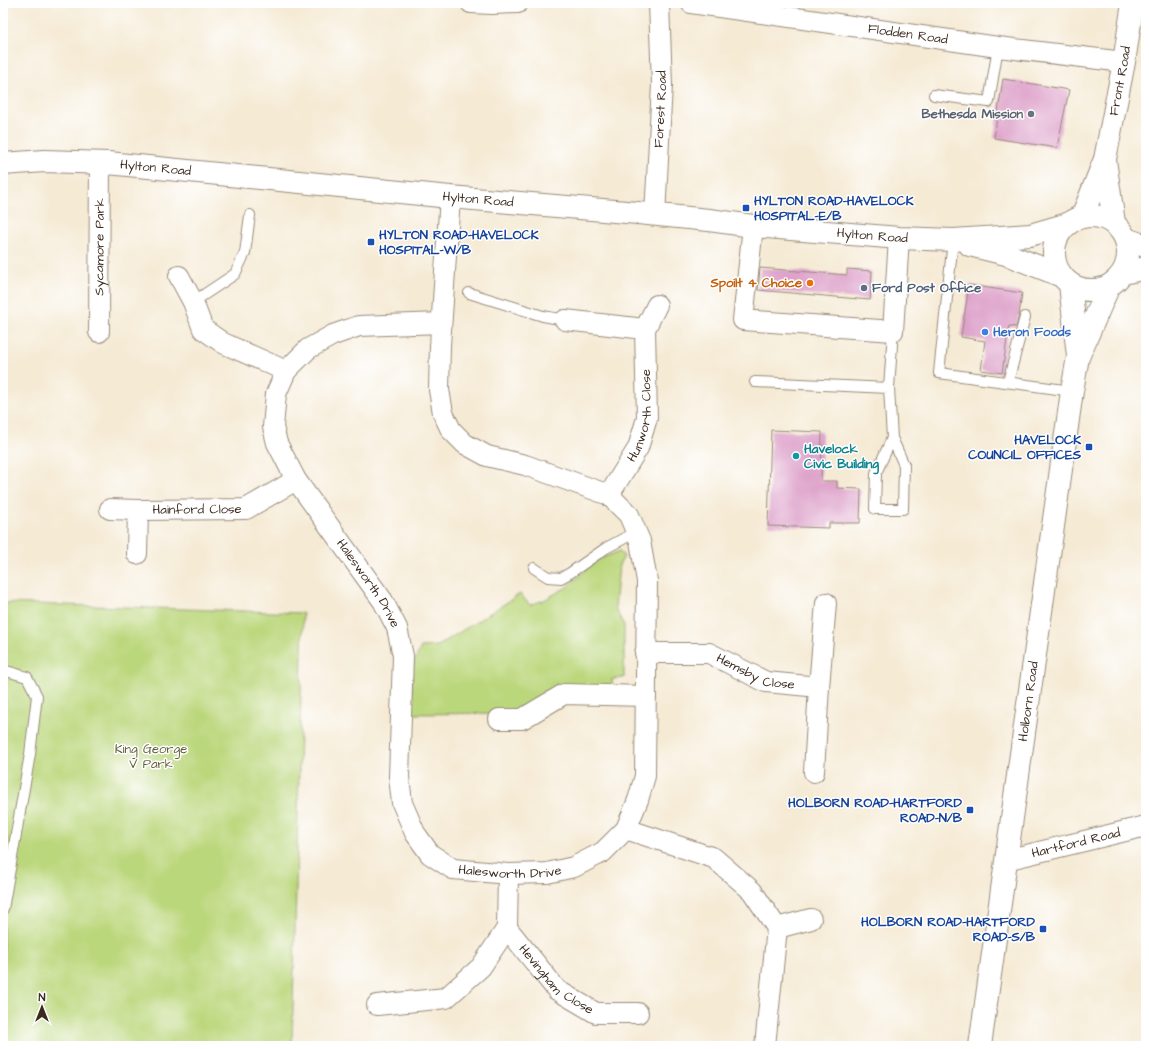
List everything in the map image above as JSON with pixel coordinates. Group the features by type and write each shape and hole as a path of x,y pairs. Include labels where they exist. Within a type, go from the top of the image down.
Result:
{"main road":[{"name":"Front Road","path":"1075,220 1105,159 1124,62 1133,3"},
{"name":"Front Road","path":"1105,159 1120,231"},
{"name":"Hylton Road","path":"3,164 44,161 100,162 450,197 709,220 753,226 899,238 953,240 1030,234 1075,220"},
{"path":"1146,246 1098,217 1075,220 1059,234 1054,248 1055,263 1066,280 1082,289 1096,290 1116,279 1146,268"},
{"path":"1116,279 1128,262 1129,250 1120,231"},
{"name":"Hylton Road","path":"953,240 1006,254 1066,280"},
{"name":"Holborn Road","path":"980,1046 1078,357 1116,279"},
{"name":"Holborn Road","path":"1066,280 1078,357"}],"street":[{"path":"472,3 518,3"},
{"name":"Forest Road","path":"655,215 662,85 659,3"},
{"name":"Flodden Road","path":"691,3 998,47 1124,62"},
{"name":"Sycamore Park","path":"99,332 100,162"},
{"name":"Halesworth Drive","path":"441,323 359,326 333,335 308,349 286,371 276,394 273,427 277,443 296,480 383,601 397,628 403,656 399,777 402,803 415,833 430,854 453,869 508,874 547,873 574,867 603,852 626,829 638,800 644,776 647,582 640,542 629,515 609,495 525,465 487,456 466,444 451,430 443,413 439,390 441,323 450,197"},
{"path":"753,226 743,320 893,331 899,238"},
{"path":"179,276 193,302 203,329 223,343 286,371"},
{"name":"Hunworth Close","path":"609,495 638,448 647,418 645,329 657,305"},
{"path":"565,320 645,329"},
{"name":"Hainford Close","path":"110,509 246,509 296,480"},
{"name":"Hainford Close","path":"137,554 138,510"},
{"path":"814,772 826,604"},
{"name":"Hemsby Close","path":"645,653 709,653 766,682 819,688"},
{"path":"499,719 522,719 564,694 646,696"},
{"name":"Hartford Road","path":"1006,860 1146,826"},
{"path":"626,829 714,858 752,891 777,928 766,1046"},
{"path":"377,1005 446,998 480,967 508,928 508,874"},
{"path":"777,928 811,919"},
{"name":"Hevingham Close","path":"508,928 557,990 596,1013 638,1013"}],"lane":[{"path":"934,95 989,102 998,47"},
{"path":"193,302 235,274 245,254 250,215"},
{"path":"953,240 940,373 1072,391"},
{"path":"469,293 543,316 565,320"},
{"path":"1008,382 1025,317"},
{"path":"892,438 876,473 875,509 903,509 904,465 892,438 889,388 893,331"},
{"path":"755,382 889,388"},
{"path":"534,568 548,576 561,578 606,548 636,532"},
{"path":"3,670 26,677 37,696 30,754 3,909"}],"green space":[{"path":"620,551 624,557 619,565 615,608 624,625 624,678 612,679 613,690 512,713 412,714 412,666 421,647 438,646 520,594 530,605 544,600 567,587 597,560"},
{"name":"King George V Park","path":"5,603 303,613 292,1046 3,1046 3,722 6,702"}],"building":[{"name":"Bethesda Mission","path":"1003,79 1069,90 1057,148 994,138"},
{"path":"760,268 847,275 847,269 872,271 870,300 758,290"},
{"name":"Heron Foods","path":"969,285 1022,293 1016,327 1009,326 1002,373 981,370 985,341 961,337"},
{"name":"Havelock Civic Building","path":"771,430 822,432 821,481 837,481 837,488 861,489 860,523 829,523 829,528 768,526"}],"place":[{"name":"Bethesda Mission","path":"1031,114"},
{"name":"HYLTON ROAD-HAVELOCK HOSPITAL-E/B","path":"746,208"},
{"name":"HYLTON ROAD-HAVELOCK HOSPITAL-W/B","path":"371,242"},
{"name":"Spoilt 4 Choice","path":"810,283"},
{"name":"Ford Post Office","path":"864,288"},
{"name":"Heron Foods","path":"985,332"},
{"name":"HAVELOCK COUNCIL OFFICES","path":"1089,447"},
{"name":"Havelock Civic Building","path":"796,456"},
{"name":"HOLBORN ROAD-HARTFORD ROAD-N/B","path":"970,810"},
{"name":"HOLBORN ROAD-HARTFORD ROAD-S/B","path":"1043,929"}]}
